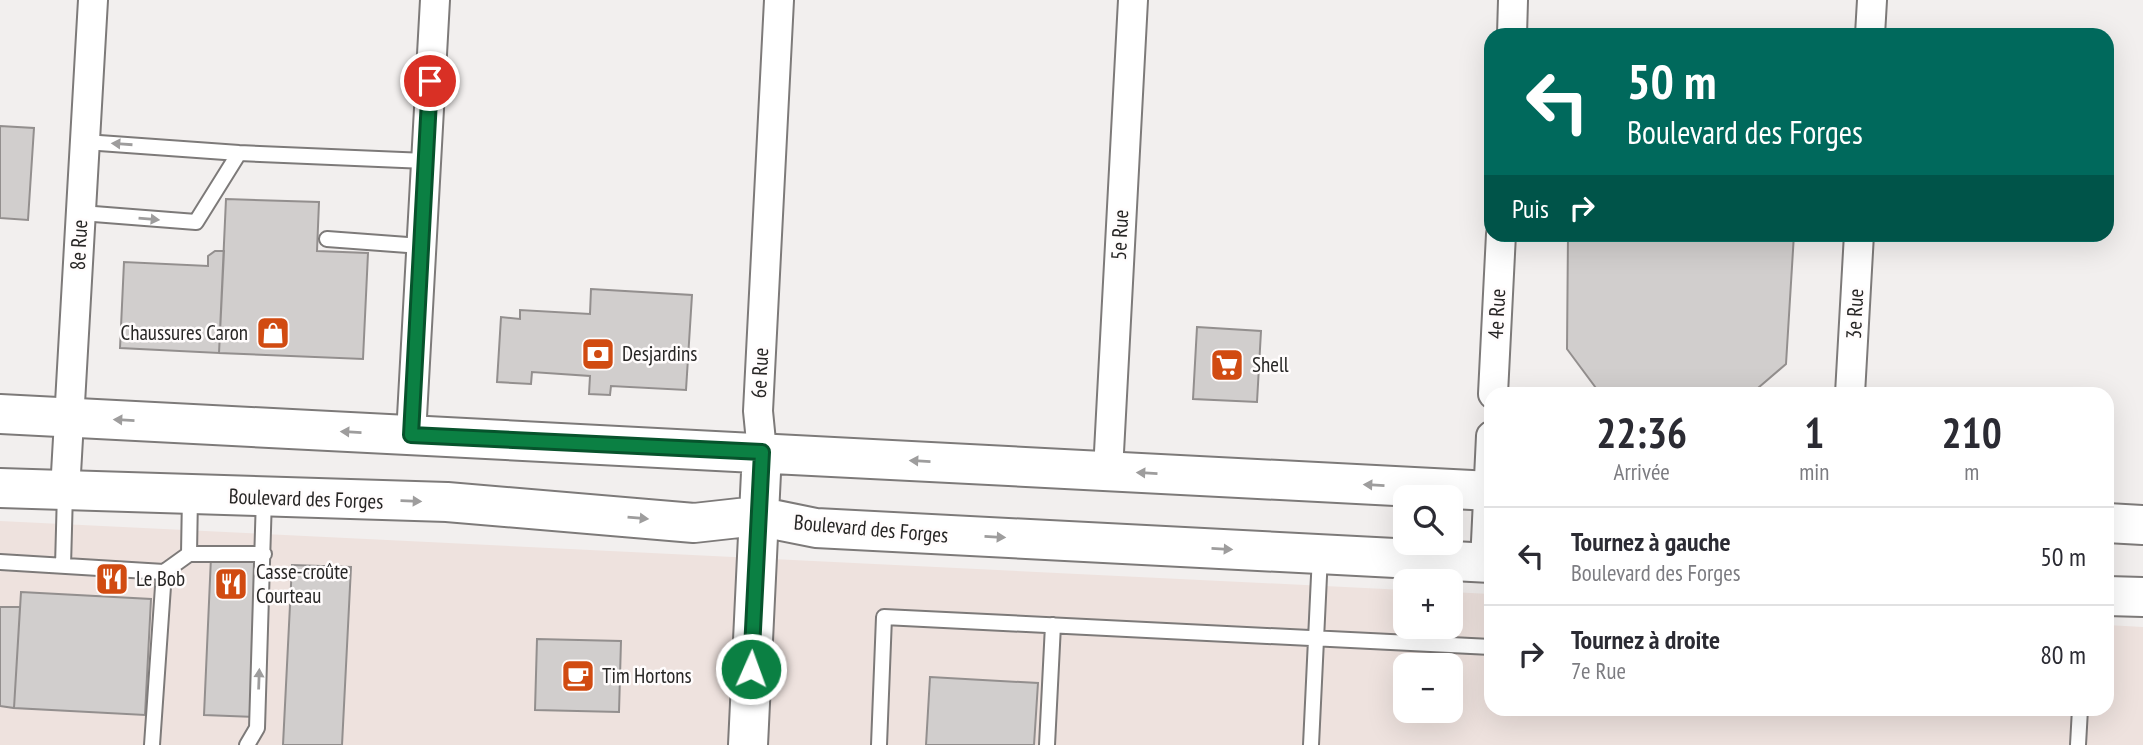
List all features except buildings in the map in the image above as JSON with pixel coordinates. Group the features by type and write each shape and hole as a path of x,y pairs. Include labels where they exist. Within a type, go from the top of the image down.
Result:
{"main road":[{"path":"0,414 1484,491"},
{"name":"6e Rue","path":"748,745 762,452"},
{"name":"Boulevard des Forges","path":"0,488 447,502 694,523 757,516 816,528 1484,563"},
{"path":"2114,523 2143,525"},
{"path":"2114,596 2143,597"}],"street":[{"name":"8e Rue","path":"65,491 93,0"},
{"path":"411,435 435,0"},
{"name":"6e Rue","path":"762,452 758,411 779,0"},
{"name":"5e Rue","path":"1108,471 1133,0"},
{"path":"1512,28 1513,0"},
{"path":"1870,28 1872,0"},
{"name":"4e Rue","path":"1493,387 1501,242"},
{"name":"3e Rue","path":"1850,387 1859,242"}],"lane":[{"path":"85,142 426,162"},
{"path":"81,213 196,222 239,153"},
{"path":"327,239 421,246"},
{"path":"63,566 65,491"},
{"path":"189,554 190,496"},
{"path":"247,745 257,728 264,497"},
{"path":"0,562 164,572 189,554 264,554"},
{"path":"1311,745 1320,554"},
{"path":"152,745 164,572"},
{"path":"879,745 884,617 1484,647"},
{"path":"1047,745 1053,625"},
{"path":"2078,745 2080,716"}],"shaded area":[{"path":"0,521 1393,589 1393,639 1463,639 1463,593 1484,594 1484,716 2114,716 2114,625 2143,627 2143,745 0,745"}],"place":[{"name":"Chaussures Caron","path":"273,333"},
{"name":"Desjardins","path":"598,354"},
{"name":"Shell","path":"1227,365"},
{"name":"Le Bob","path":"112,579"},
{"name":"Casse-croûte Courteau","path":"231,584"},
{"name":"Tim Hortons","path":"578,676"}],"route":[{"path":"430,81 411,435 762,452 751,669"}]}
